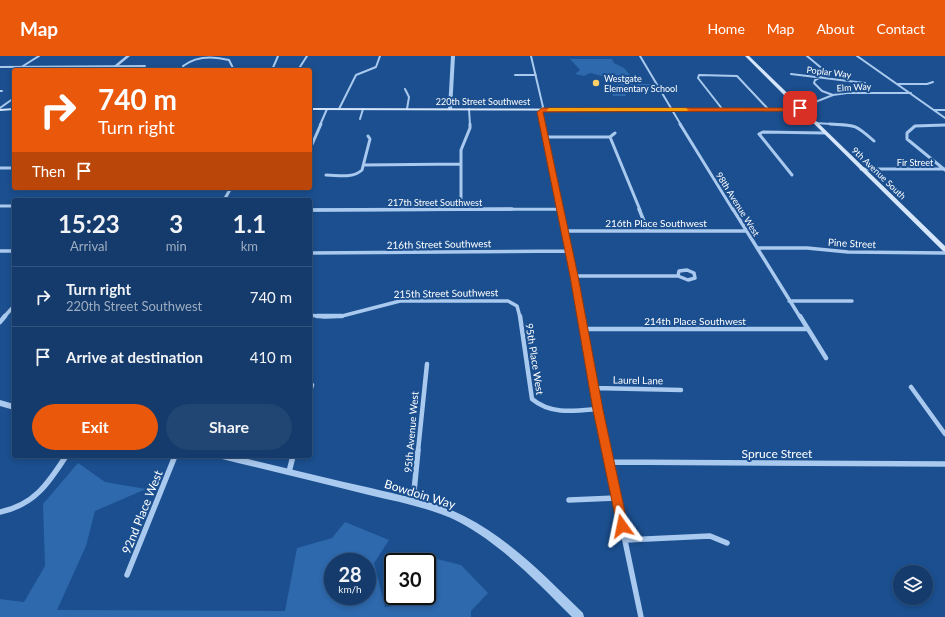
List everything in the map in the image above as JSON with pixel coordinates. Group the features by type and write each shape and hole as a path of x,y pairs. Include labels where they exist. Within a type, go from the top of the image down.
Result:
{"main road":[{"name":"9th Avenue South","path":"747,56 945,251"},
{"name":"220th Street Southwest","path":"312,109 794,110 800,108"},
{"path":"0,109 12,110"}],"street":[{"path":"23,66 39,56"},
{"path":"115,66 128,56"},
{"path":"273,68 278,56"},
{"path":"299,68 307,56"},
{"path":"339,109 356,75 376,67 380,56"},
{"path":"450,109 453,56"},
{"path":"531,56 543,107 540,112 569,250 608,462 641,617"},
{"name":"98th Avenue West","path":"640,56 671,110 747,231 806,329 826,358"},
{"path":"807,56 825,71 825,75 815,80 814,83 822,90 833,95"},
{"path":"857,56 945,118"},
{"path":"184,68 183,66 187,63 207,58 222,58 229,60 233,68"},
{"path":"1,67 145,66"},
{"name":"Poplar Way","path":"791,74 865,83"},
{"path":"515,75 536,75"},
{"path":"723,110 698,78 699,75 736,76 769,110"},
{"path":"898,84 927,84 933,82"},
{"path":"405,89 410,97 407,109"},
{"name":"Elm Way","path":"800,108 833,95 847,93 911,93"},
{"path":"0,109 12,100"},
{"path":"312,144 327,109"},
{"path":"360,119 363,109"},
{"path":"462,209 462,147 470,128 470,110"},
{"path":"934,110 945,110"},
{"path":"815,123 852,125 858,127 874,141"},
{"path":"945,125 915,126 907,133 907,139 945,169"},
{"path":"792,175 759,134 763,132 825,133"},
{"path":"545,137 610,137 615,133"},
{"path":"326,175 357,174 362,170 370,139 368,136"},
{"path":"610,137 648,231"},
{"path":"364,165 461,164"},
{"path":"0,168 12,168"},
{"name":"Fir Street","path":"861,169 945,169"},
{"path":"0,206 12,206"},
{"name":"217th Street Southwest","path":"312,210 560,209"},
{"name":"216th Place Southwest","path":"565,231 747,231"},
{"name":"Pine Street","path":"757,248 814,248 848,252 945,251"},
{"name":"216th Street Southwest","path":"312,253 569,250"},
{"path":"0,251 12,251"},
{"path":"574,276 678,276"},
{"name":"215th Street Southwest","path":"312,315 325,317 342,316 382,304 400,301 502,300 513,303"},
{"path":"789,301 852,301"},
{"name":"95th Place West","path":"513,303 519,310 532,399 538,405 550,410 598,410"},
{"path":"0,322 12,308"},
{"name":"214th Place Southwest","path":"584,329 806,329"},
{"name":"95th Avenue West","path":"413,502 427,364"},
{"path":"911,387 945,434"},
{"name":"Laurel Lane","path":"594,388 681,390"},
{"path":"0,404 12,407"},
{"path":"0,512 21,506 40,493 49,483 65,458"},
{"name":"92nd Place West","path":"127,575 174,458"},
{"name":"Bowdoin Way","path":"230,458 413,502 454,516 467,522 507,549 579,617"},
{"path":"289,472 292,458"},
{"name":"Spruce Street","path":"608,462 945,464"},
{"path":"569,500 616,498"},
{"path":"625,540 710,536 727,543"}],"shaded area":[{"path":"570,59 612,59 614,63 624,68 636,82 627,82 628,84 651,84 654,90 623,90 626,96 613,96 610,86 620,84 619,82 623,81 590,73 584,76 575,74 580,70"},
{"path":"78,463 105,482 146,489 95,511 86,546 57,610 285,611 297,548 332,538 345,522 389,540 376,560 376,553 324,553 324,605 376,605 376,571 385,607 398,605 436,605 436,559 461,565 488,593 471,611 471,617 0,617 0,599 24,602 45,566 43,504"}],"slow traffic":[{"path":"549,110 686,110"}],"place":[{"name":"Westgate Elementary School","path":"596,83"}],"route":[{"path":"622,526 598,410 574,276 540,112 542,110 794,110 800,108"}]}
